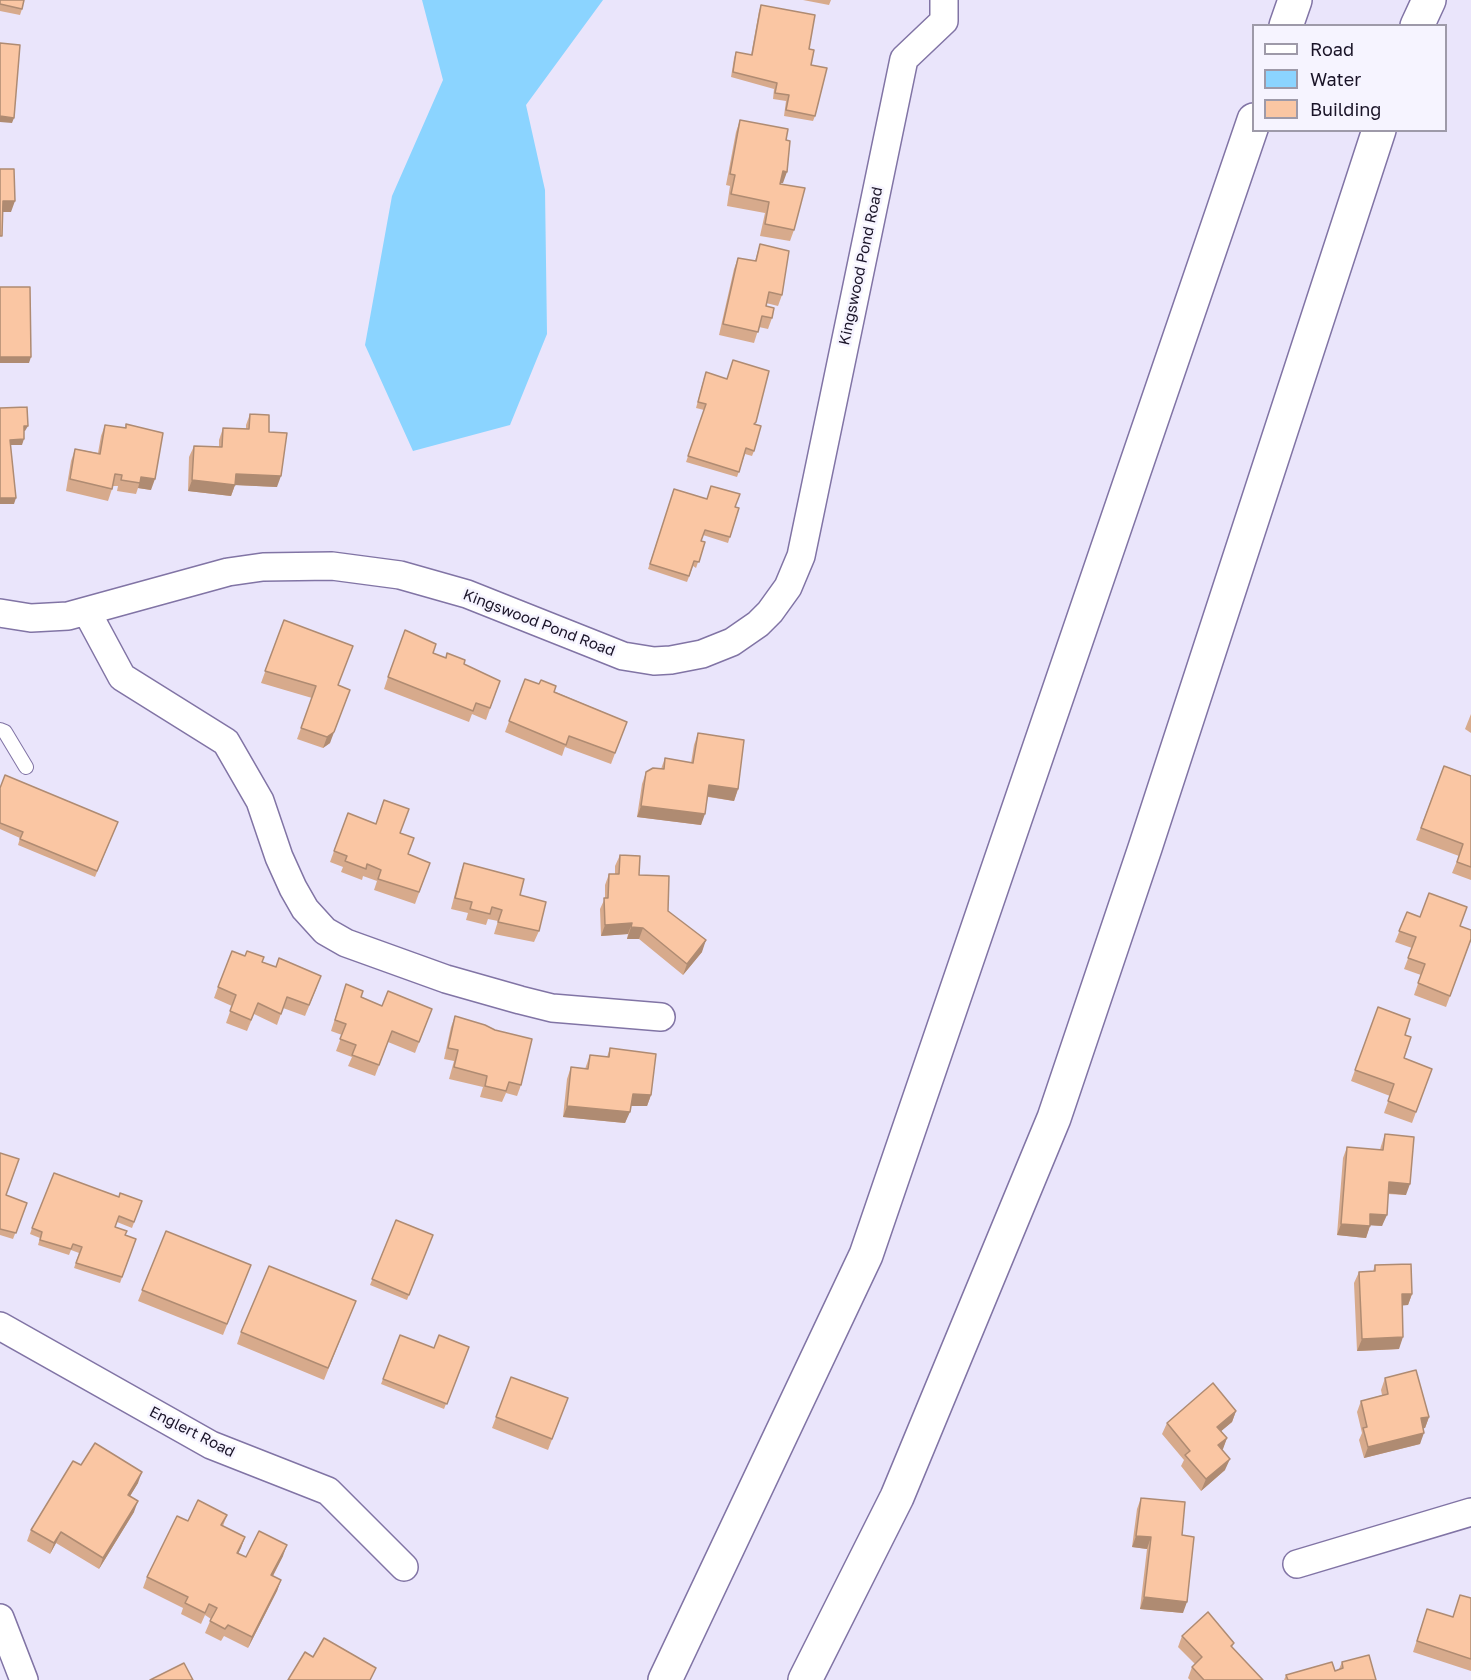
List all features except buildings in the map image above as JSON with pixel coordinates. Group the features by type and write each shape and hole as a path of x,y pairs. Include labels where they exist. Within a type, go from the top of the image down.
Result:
{"highway":[{"path":"1287,24 1295,0"},
{"path":"1418,24 1429,0"},
{"path":"664,1680 866,1255 1252,126"},
{"path":"805,1680 897,1497 1054,1118 1156,814 1378,132"}],"street":[{"name":"Kingswood Pond Road","path":"0,613 50,619 87,612 228,573 263,567 332,566 400,576 467,594 623,656 654,661 702,654 732,642 758,624 780,600 795,573 801,556 904,59 944,10"},
{"path":"87,612 122,677 226,742 260,801 279,857 293,888 305,909 325,931 346,944 435,975 520,1000 552,1008 661,1017"},
{"name":"Englert Road","path":"0,1326 211,1445 328,1491 404,1567"},
{"path":"1297,1564 1471,1512"},
{"path":"0,1618 24,1680"}],"lane":[{"path":"0,730 5,732 26,767"}],"water":[{"path":"422,0 603,0 526,105 545,190 547,334 510,425 413,451 365,345 392,196 443,80"}]}
